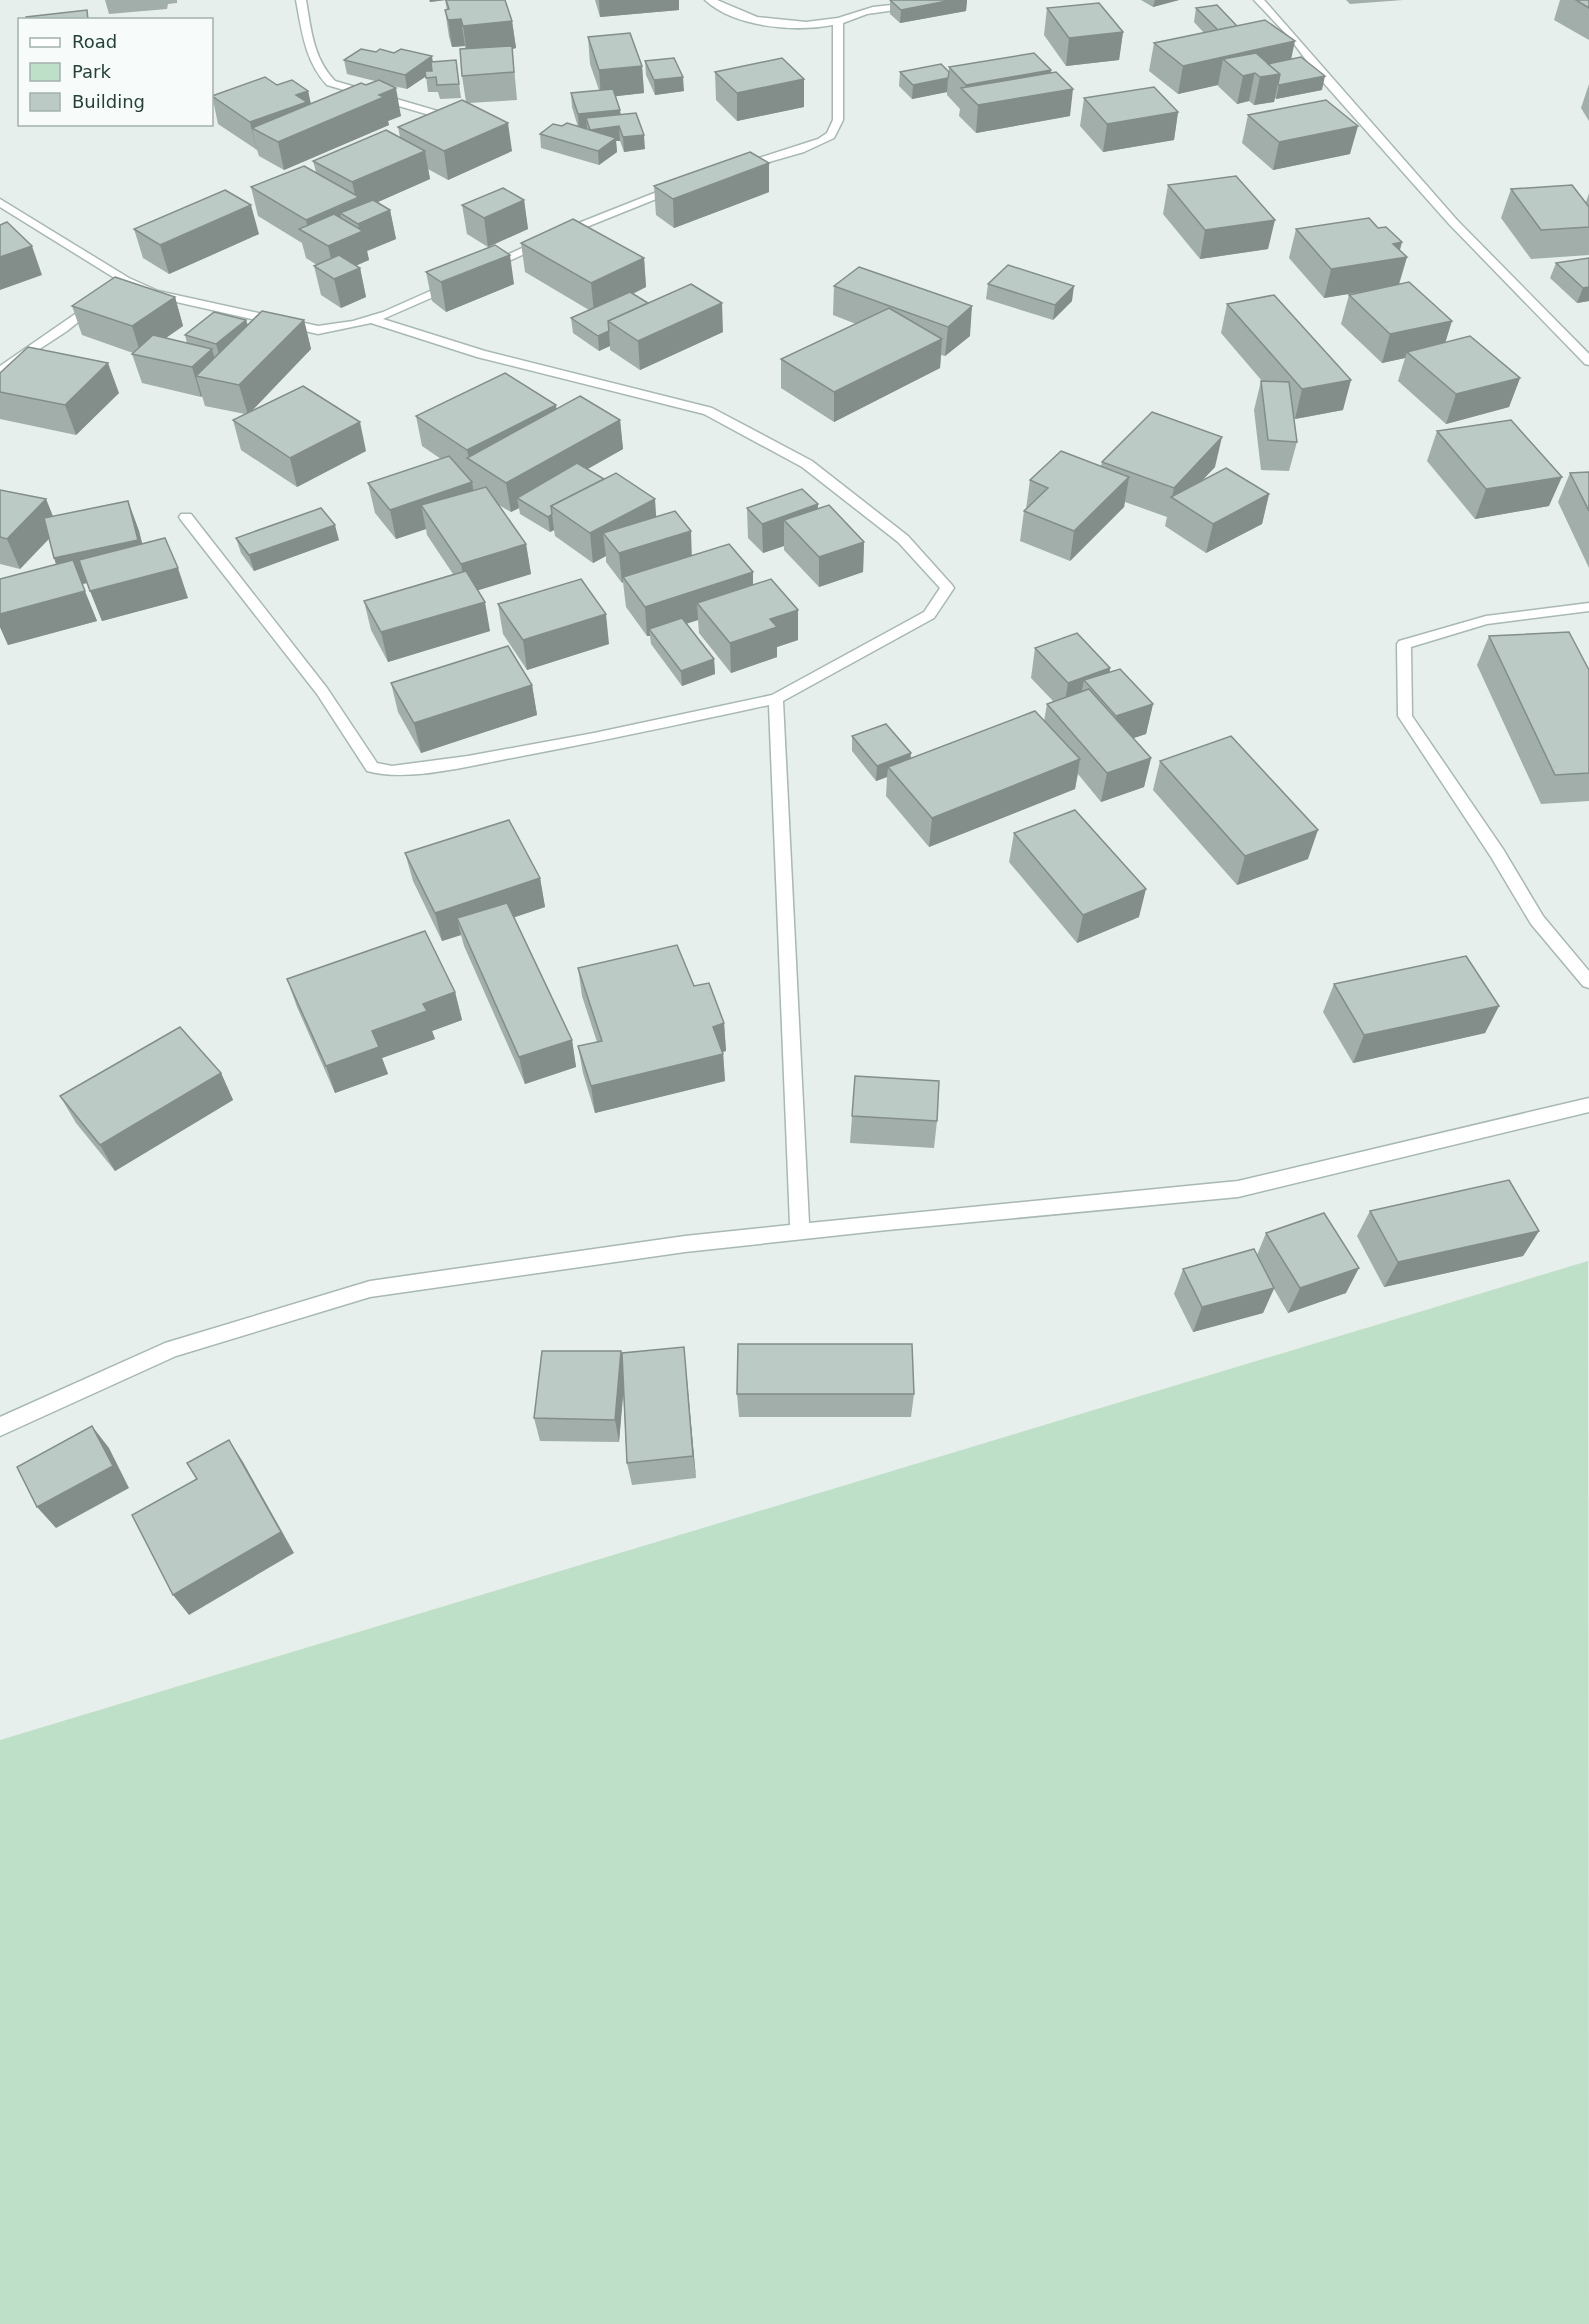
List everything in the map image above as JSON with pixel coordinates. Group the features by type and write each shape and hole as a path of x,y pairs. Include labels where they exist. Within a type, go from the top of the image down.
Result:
{"street":[{"path":"301,0 314,61 321,74 332,83 454,119"},
{"path":"710,0 741,16 768,22 807,24 838,21 865,12 923,4 933,0"},
{"path":"1258,0 1292,34 1325,78 1453,222 1589,361"},
{"path":"727,172 813,144 828,138 833,132 838,120 838,21"},
{"path":"0,202 116,287 318,330 373,320 416,304 473,274 565,232 687,184"},
{"path":"0,371 63,328 116,287"},
{"path":"186,517 322,691 372,767 392,771 468,761 594,738 776,699 929,615 946,588 903,539 807,464 708,411 481,354 373,320"},
{"path":"1589,607 1486,620 1404,644 1404,664 1405,716 1497,853 1537,920 1589,982"},
{"path":"776,699 800,1232"},
{"path":"0,1426 172,1349 370,1289 685,1244 1238,1189 1589,1105"}],"green space":[{"path":"1588,1261 1589,2324 0,2324 0,1740"}],"building":[{"path":"446,0 505,0 512,21 463,26 461,19 448,20 445,10 449,9"},
{"path":"890,0 952,0 901,10"},
{"path":"1576,0 1589,0 1589,8"},
{"path":"1099,3 1123,32 1069,38 1047,8"},
{"path":"1217,5 1237,26 1218,30 1196,8"},
{"path":"87,10 88,18 26,18"},
{"path":"1265,20 1295,41 1183,66 1154,43"},
{"path":"630,33 642,66 599,70 588,37"},
{"path":"512,46 514,72 462,76 460,49"},
{"path":"361,49 376,52 380,49 394,53 401,49 432,56 405,75 344,60"},
{"path":"1034,53 1051,70 966,85 949,67"},
{"path":"1256,53 1280,74 1260,77 1255,73 1243,76 1223,59"},
{"path":"1301,57 1325,76 1279,85 1280,74 1268,64"},
{"path":"674,58 683,77 654,80 645,61"},
{"path":"782,58 804,79 737,93 715,72"},
{"path":"456,60 459,84 437,85 436,77 426,78 425,71 432,71 431,62"},
{"path":"941,64 949,72 948,78 913,85 900,72"},
{"path":"1056,72 1073,89 978,105 961,88"},
{"path":"265,77 277,85 292,80 308,91 296,95 307,102 250,122 213,96"},
{"path":"379,80 396,88 379,95 384,97 278,142 252,128 361,83 366,85"},
{"path":"1154,87 1178,112 1107,124 1084,98"},
{"path":"613,89 620,110 578,114 571,93"},
{"path":"462,100 508,123 444,151 398,127"},
{"path":"1326,100 1358,126 1279,142 1248,115"},
{"path":"636,113 644,135 623,137 619,126 590,130 586,118"},
{"path":"567,123 616,138 598,151 540,134 553,124 562,126"},
{"path":"386,130 425,151 352,182 313,161"},
{"path":"750,152 769,163 673,199 654,186"},
{"path":"304,166 359,197 306,220 251,187"},
{"path":"1236,176 1275,220 1205,230 1168,185"},
{"path":"1572,185 1589,207 1589,227 1541,230 1511,189"},
{"path":"503,188 524,200 484,218 462,205"},
{"path":"225,190 251,205 160,245 134,229"},
{"path":"373,200 390,210 358,224 340,213"},
{"path":"334,214 363,231 328,246 299,229"},
{"path":"1369,218 1378,228 1386,227 1402,242 1393,244 1407,257 1331,269 1296,229"},
{"path":"573,219 644,258 591,283 521,243"},
{"path":"7,222 32,246 0,257 0,225"},
{"path":"495,245 510,255 441,282 426,272"},
{"path":"339,255 360,268 334,279 314,266"},
{"path":"1589,258 1589,287 1583,288 1556,263"},
{"path":"1008,265 1074,286 1055,305 988,284"},
{"path":"859,267 972,306 948,327 834,286"},
{"path":"115,277 175,297 132,326 72,306"},
{"path":"1409,282 1452,321 1390,334 1349,295"},
{"path":"691,284 722,303 638,341 608,321"},
{"path":"630,292 648,303 608,321 609,331 598,336 571,318"},
{"path":"1274,295 1351,380 1302,389 1227,304"},
{"path":"889,308 942,339 834,392 781,359"},
{"path":"262,311 304,320 239,385 196,376"},
{"path":"214,312 246,320 216,344 185,335"},
{"path":"153,335 212,349 192,367 132,354"},
{"path":"1470,336 1520,378 1456,394 1407,352"},
{"path":"28,347 108,363 65,405 0,392 0,373"},
{"path":"505,373 556,405 467,450 416,416"},
{"path":"1261,381 1289,382 1297,442 1268,440"},
{"path":"303,386 360,422 290,458 233,420"},
{"path":"580,396 620,420 506,483 467,458"},
{"path":"1152,412 1222,437 1174,488 1102,462"},
{"path":"1511,420 1562,477 1486,489 1437,431"},
{"path":"1061,451 1129,477 1074,531 1024,511 1048,488 1030,480"},
{"path":"449,456 472,482 390,510 368,483"},
{"path":"577,463 604,479 551,506 552,514 548,517 517,498"},
{"path":"1226,468 1269,494 1213,524 1171,497"},
{"path":"1589,472 1589,511 1570,473"},
{"path":"616,473 655,499 590,533 551,506"},
{"path":"486,487 526,544 461,564 421,505"},
{"path":"802,489 818,504 762,524 747,508"},
{"path":"0,490 46,499 7,539 0,537"},
{"path":"128,501 138,540 54,558 44,518"},
{"path":"829,505 864,542 819,557 784,520"},
{"path":"321,508 335,525 249,555 236,538"},
{"path":"675,511 691,531 619,553 603,533"},
{"path":"165,538 178,568 90,591 79,560"},
{"path":"729,544 753,572 645,607 623,577"},
{"path":"73,560 85,591 0,614 0,579"},
{"path":"466,571 485,602 381,632 364,601"},
{"path":"581,579 606,614 523,640 498,604"},
{"path":"771,579 798,610 770,619 777,627 730,643 697,603"},
{"path":"682,618 714,659 681,671 649,629"},
{"path":"1569,632 1589,670 1589,773 1555,775 1489,636"},
{"path":"1077,633 1110,668 1068,683 1035,648"},
{"path":"508,646 532,685 414,723 391,683"},
{"path":"1120,669 1153,704 1116,716 1084,680"},
{"path":"1089,689 1151,758 1107,773 1047,704"},
{"path":"1035,711 1080,759 932,818 888,767"},
{"path":"886,724 911,753 877,766 852,736"},
{"path":"1231,736 1318,830 1245,856 1160,761"},
{"path":"1075,810 1146,889 1083,915 1014,833"},
{"path":"509,820 540,878 435,913 405,853"},
{"path":"507,903 572,1040 519,1057 457,918"},
{"path":"425,931 455,992 423,1004 427,1011 372,1031 379,1047 326,1066 287,979"},
{"path":"677,945 694,986 709,983 724,1023 713,1027 723,1054 591,1086 578,1046 602,1041 578,968"},
{"path":"1466,956 1499,1006 1364,1035 1334,984"},
{"path":"180,1027 221,1073 100,1145 60,1096"},
{"path":"855,1076 939,1081 937,1121 852,1116"},
{"path":"1509,1180 1539,1231 1398,1262 1370,1211"},
{"path":"1324,1213 1359,1268 1300,1288 1266,1233"},
{"path":"1254,1249 1274,1288 1202,1307 1183,1269"},
{"path":"738,1344 912,1344 914,1394 737,1394"},
{"path":"684,1347 693,1456 627,1463 622,1353"},
{"path":"542,1351 621,1351 615,1420 534,1418"},
{"path":"92,1426 113,1466 37,1507 17,1467"},
{"path":"229,1440 281,1532 173,1595 132,1515 197,1479 187,1463"}]}
